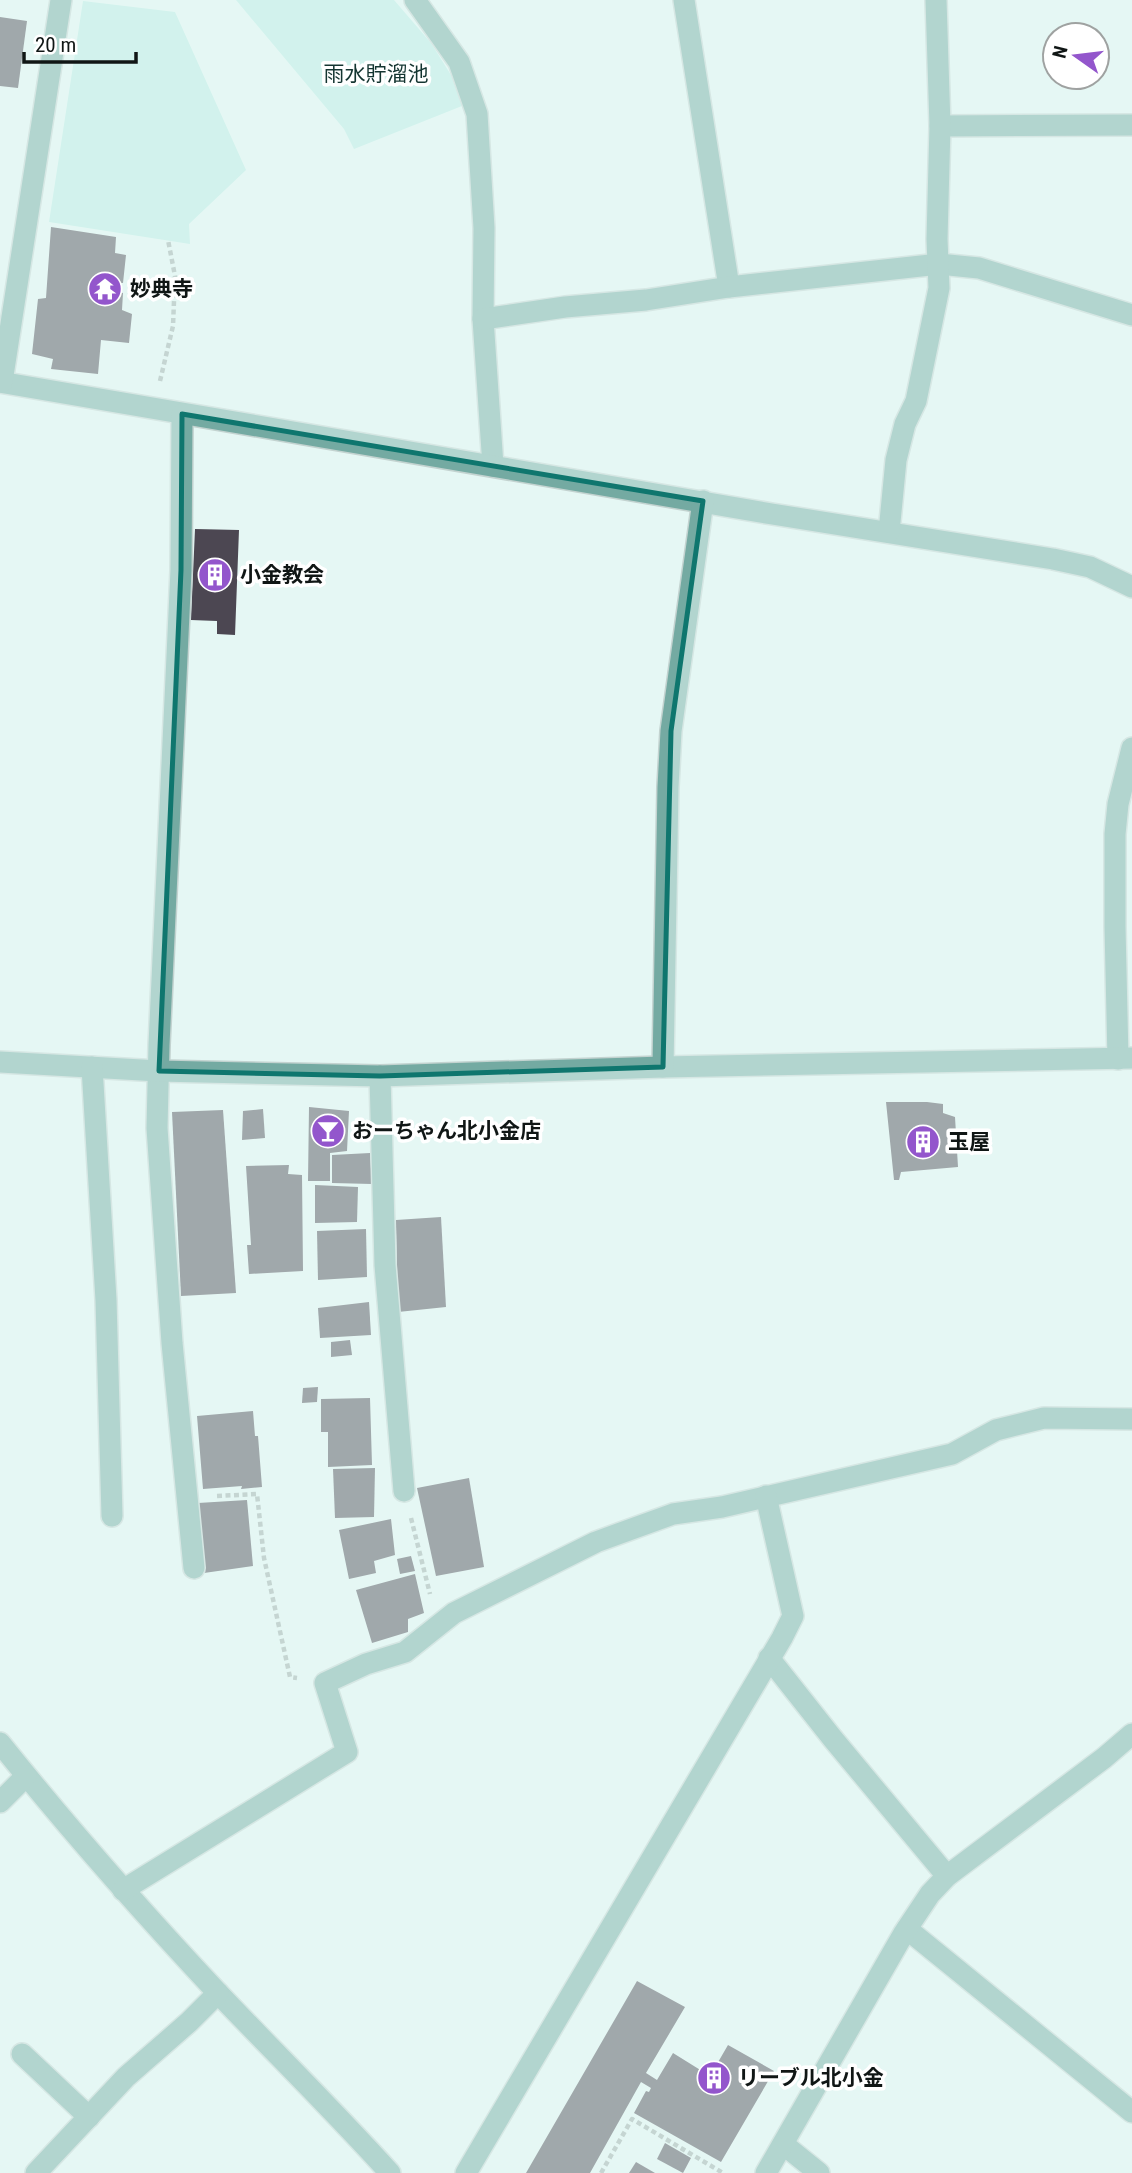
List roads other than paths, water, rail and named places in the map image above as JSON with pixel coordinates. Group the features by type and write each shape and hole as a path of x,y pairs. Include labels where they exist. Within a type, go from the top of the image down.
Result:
{"street":[{"path":"61,0 1,382 1053,559 1090,568 1132,587"},
{"path":"415,0 459,62 477,114 484,228 483,319 493,466"},
{"path":"684,0 729,287"},
{"path":"888,532 896,460 905,424 916,401 939,288 937,227 940,126 936,0"},
{"path":"940,126 1132,125"},
{"path":"483,319 565,307 646,300 729,287 939,264 979,268 1132,315"},
{"path":"182,414 181,570 158,1128 172,1343 194,1568"},
{"path":"663,1068 667,801 671,731 703,501"},
{"path":"0,1062 159,1071 380,1076 1125,1058 1115,927 1115,834 1118,804 1132,748"},
{"path":"92,1067 106,1300 112,1516"},
{"path":"380,1076 385,1265 404,1491"},
{"path":"124,1890 347,1752 325,1683 366,1664 405,1652 454,1614 596,1542 673,1514 722,1507 952,1454 996,1430 1044,1418 1132,1419"},
{"path":"466,2173 793,1616 766,1496"},
{"path":"769,1658 833,1740 947,1876"},
{"path":"766,2173 907,1928 930,1894 947,1876 1132,1734"},
{"path":"0,1743 124,1890 390,2173"},
{"path":"0,1802 26,1776"},
{"path":"907,1928 1132,2112"},
{"path":"36,2173 126,2077 218,1993"},
{"path":"22,2054 89,2117"},
{"path":"783,2144 820,2173"}],"place":[{"name":"妙典寺","path":"105,289"},
{"name":"小金教会","path":"215,575"},
{"name":"おーちゃん北小金店","path":"328,1131"},
{"name":"玉屋","path":"923,1142"},
{"name":"リーブル北小金","path":"714,2078"}],"park label":[{"name":"雨水貯溜池","path":"376,74"}]}
